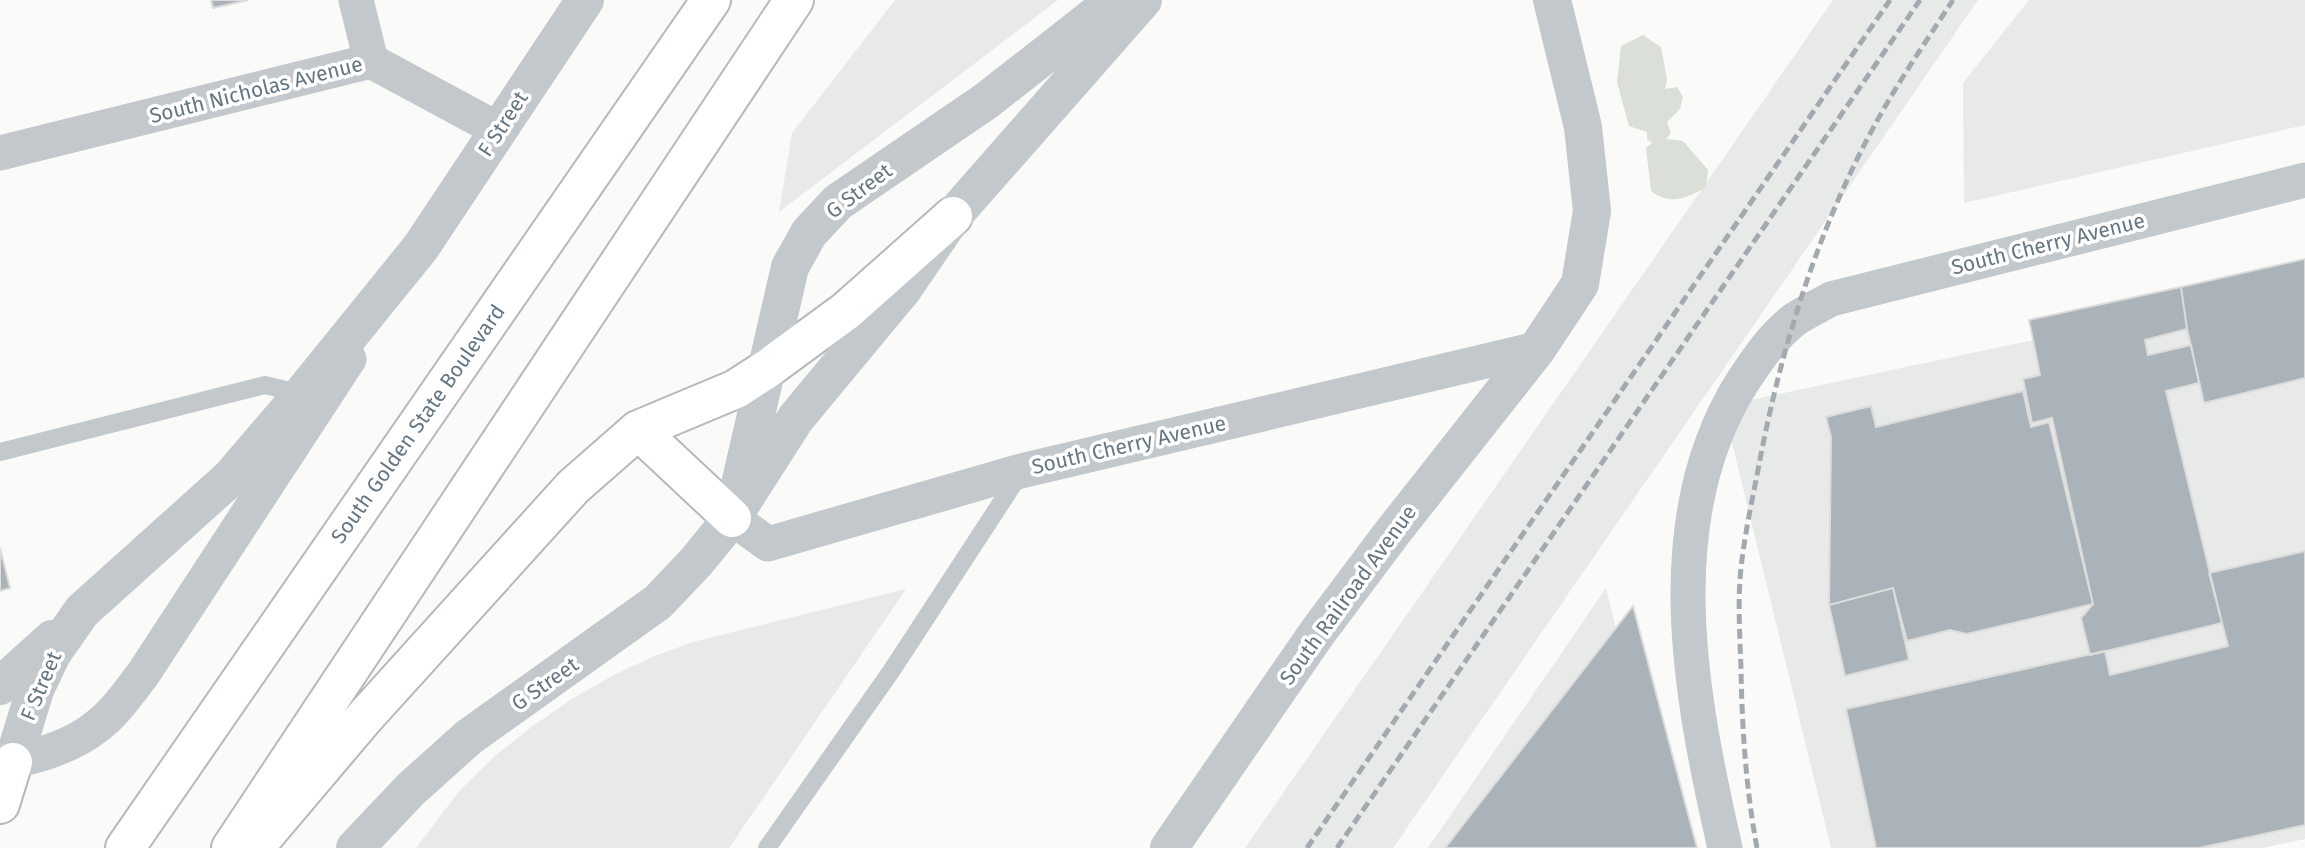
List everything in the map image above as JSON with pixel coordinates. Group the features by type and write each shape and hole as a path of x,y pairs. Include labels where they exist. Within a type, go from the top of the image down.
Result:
{"highway":[{"name":"South Golden State Boulevard","path":"125,848 711,0"},
{"path":"231,848 794,0"},
{"path":"253,848 363,719 573,487 638,430 736,389 768,369 846,311 953,216"},
{"path":"638,430 732,518"},
{"path":"0,804 6,763"}],"street":[{"path":"356,0 371,61"},
{"name":"F Street","path":"6,763 71,743 98,726 120,704 143,674 585,0"},
{"name":"G Street","path":"732,518 790,267 809,233 838,202 986,101 1115,0"},
{"name":"G Street","path":"355,848 411,789 469,737 658,602 696,562 732,518 796,418 903,289 953,216 1143,0"},
{"name":"South Railroad Avenue","path":"1169,848 1317,633 1537,349 1580,285 1592,211 1583,127 1552,0"},
{"name":"South Nicholas Avenue","path":"0,153 371,61 499,130"},
{"name":"South Cherry Avenue","path":"1725,848 1709,777 1688,633 1695,498 1717,430 1735,393 1774,340 1794,320 1831,299 2305,180"},
{"name":"F Street","path":"6,763 52,654 82,611 230,478 421,247"},
{"name":"South Cherry Avenue","path":"732,518 768,544 1021,471 1537,349"},
{"path":"0,686 82,611"}],"lane":[{"path":"0,452 265,386 302,394"},
{"path":"767,848 892,670 1021,471"}],"shaded area":[{"path":"895,0 1058,0 779,212 792,133"},
{"path":"1833,0 1978,0 1393,848 1245,848"},
{"path":"2029,0 2305,0 2305,125 1964,203 1963,83"},
{"path":"1643,35 1661,47 1667,79 1665,89 1677,87 1683,97 1680,109 1667,122 1671,133 1666,139 1683,141 1708,170 1706,187 1679,199 1658,196 1651,191 1646,148 1652,143 1647,139 1647,132 1629,126 1617,82 1621,46"},
{"path":"2305,282 2305,839 2262,848 1831,848 1723,406"},
{"path":"1606,588 1670,848 1428,848 1430,845"},
{"path":"906,589 729,848 416,848 460,790 496,755 572,699 612,676 693,642"}],"building":[{"path":"211,0 248,0 213,8"},
{"path":"2305,259 2305,378 2204,403 2187,329 2181,287"},
{"path":"2181,287 2187,329 2145,340 2148,355 2191,345 2199,383 2166,391 2222,623 2090,655 2081,618 2093,604 2052,418 2032,423 2023,379 2040,375 2029,320"},
{"path":"2023,391 2031,427 2049,422 2093,604 1967,634 1950,630 1907,641 1893,588 1829,605 1831,437 1826,417 1871,406 1876,427"},
{"path":"0,548 10,588 0,591"},
{"path":"2305,551 2305,825 2199,848 1876,848 1846,709 2105,651 2110,675 2228,646 2209,573"},
{"path":"1893,588 1909,660 1845,676 1829,605"},
{"path":"1633,606 1697,848 1445,848"}],"railway":[{"path":"1307,848 1890,0"},
{"path":"1337,848 1920,0"},
{"path":"1757,848 1744,736 1739,590 1745,538 1767,423 1805,285 1840,196 1882,112 1953,0"}]}
